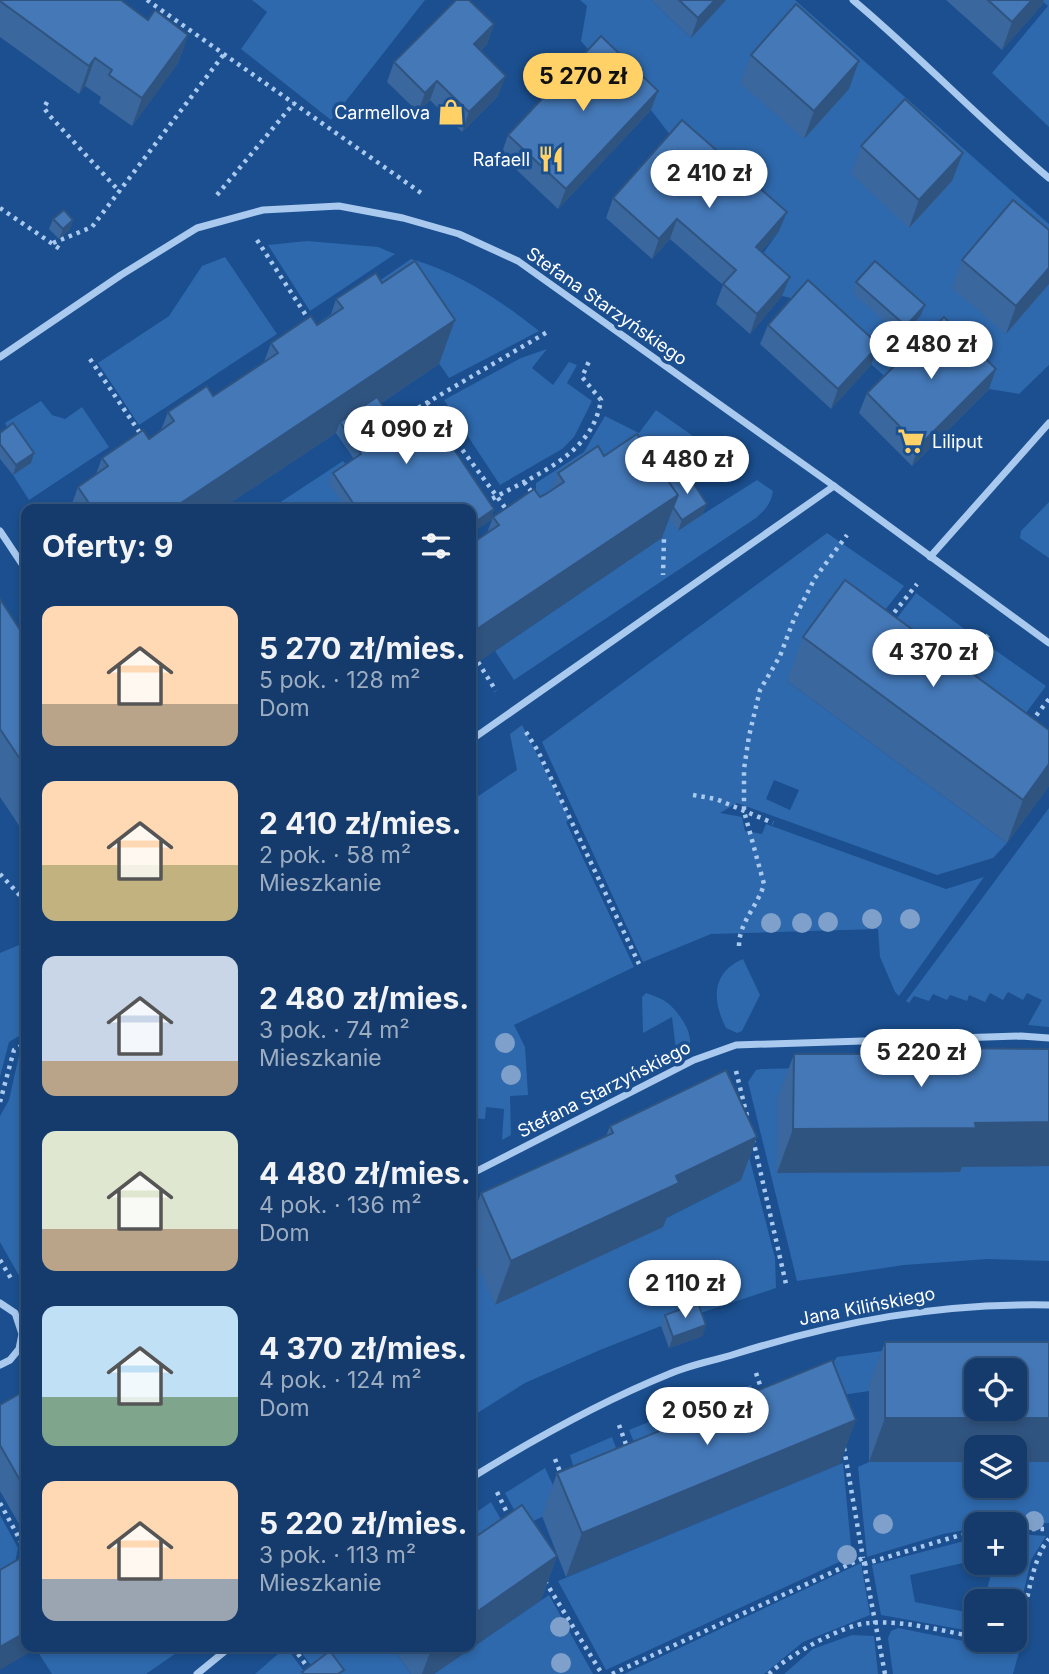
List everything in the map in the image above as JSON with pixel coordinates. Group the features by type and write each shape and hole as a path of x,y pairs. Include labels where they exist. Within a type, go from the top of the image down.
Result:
{"street":[{"path":"853,0 1049,178"},
{"name":"Stefana Starzyńskiego","path":"0,357 121,275 197,228 263,210 339,206 403,218 459,234 518,261 1049,643"},
{"path":"930,557 1049,423"},
{"path":"476,737 834,486"},
{"path":"0,531 21,562"},
{"name":"Stefana Starzyńskiego","path":"476,1171 694,1060 736,1045 1021,1036 1049,1038"},
{"path":"0,1303 15,1313 21,1331"},
{"name":"Jana Kilińskiego","path":"476,1475 596,1407 671,1373 790,1336 886,1315 950,1307 1049,1305"},
{"path":"0,1365 10,1360 19,1349 21,1339"},
{"path":"197,1674 224,1652"}],"path":[{"path":"147,0 426,197"},
{"path":"52,243 92,228 224,54"},
{"path":"47,102 44,108 49,115 120,192"},
{"path":"216,195 293,103"},
{"path":"0,208 63,251"},
{"path":"257,240 309,320"},
{"path":"386,426 548,331"},
{"path":"90,359 140,433"},
{"path":"482,506 569,455 585,441 599,414 601,400 582,377 590,359"},
{"path":"427,402 513,517"},
{"path":"569,455 582,457"},
{"path":"647,465 679,467 697,472"},
{"path":"524,481 539,503"},
{"path":"658,530 664,538 662,588"},
{"path":"738,946 744,923 764,884 744,811 744,769 760,690 780,656 794,619 815,578 847,535"},
{"path":"882,628 917,584"},
{"path":"958,674 988,635"},
{"path":"478,662 500,697"},
{"path":"1023,731 1049,699"},
{"path":"522,725 538,751 639,964"},
{"path":"693,795 716,799 774,823"},
{"path":"0,874 21,897"},
{"path":"0,1102 15,1050 21,1046"},
{"path":"736,1070 748,1121"},
{"path":"751,1133 786,1284"},
{"path":"756,1373 764,1397"},
{"path":"688,1397 698,1423"},
{"path":"619,1425 628,1451"},
{"path":"843,1443 885,1674"},
{"path":"554,1456 563,1480"},
{"path":"495,1488 513,1524"},
{"path":"0,1503 21,1542"},
{"path":"1027,1529 1049,1529"},
{"path":"612,1674 863,1561 964,1535"},
{"path":"1027,1606 1036,1562 1043,1545 1049,1539"},
{"path":"539,1570 602,1674"},
{"path":"769,1674 800,1651 839,1632 869,1623 900,1623 964,1635"},
{"path":"297,1652 312,1673"}],"shaded area":[{"path":"252,0 425,0 331,120 241,49 267,12"},
{"path":"580,0 651,0 691,38 726,0 795,0 1049,224 1049,365 1019,394 989,389 891,382 800,300 782,296 752,269 779,231 674,140 651,110 581,41 587,6"},
{"path":"1041,0 1049,0 1049,127 992,73 1048,6"},
{"path":"307,241 378,247 395,254 310,311 268,245"},
{"path":"225,257 277,334 139,425 98,363 169,316 202,266"},
{"path":"411,259 446,272 479,289 539,331 449,378 399,305 330,336 321,321"},
{"path":"547,349 532,368 553,385 569,362 577,365 567,383 592,401 574,437 562,449 500,485 444,400 521,358"},
{"path":"41,401 52,415 65,419 82,407 109,447 29,500 13,475 10,433 5,423"},
{"path":"656,410 720,455 682,482 678,530 757,480 773,491 769,503 756,518 514,680 495,651 661,538 550,512 536,491 536,483 584,452 605,416 639,433"},
{"path":"343,461 350,469 347,504 278,504"},
{"path":"1049,502 1049,558 1020,538 1021,531"},
{"path":"827,533 904,586 858,644 787,681 1007,843 993,858 937,875 737,803 720,813 742,817 745,831 762,834 766,824 946,889 984,877 899,996 880,957 878,929 711,934 643,962 542,742","holes":["774,780 799,790 790,810 766,799"]},
{"path":"916,593 974,636 928,697 870,654"},
{"path":"988,645 1046,686 1000,748 943,707"},
{"path":"522,725 570,819 566,822 634,967 514,1025 525,1047 528,1095 510,1096 511,1135 502,1140 504,1109 486,1107 485,1119 476,1118 476,798 517,770 510,734"},
{"path":"1049,808 1049,1027 1028,1025 1042,1000 1027,993 1023,1000 1008,992 1003,1000 990,993 985,1002 969,995 967,1001 950,995 947,1000 933,994 929,1001 914,996 909,1003 906,1001"},
{"path":"21,944 21,1035 9,1042 0,1077 0,953"},
{"path":"743,959 760,995 742,1031 737,1033 726,1028 721,1018 717,988 725,972"},
{"path":"646,993 670,1005 686,1027 689,1049 677,1059 672,1017 643,1033 642,997"},
{"path":"20,1051 21,1279 0,1242 0,1116 9,1100"},
{"path":"805,1068 777,1173 960,1172 960,1167 1049,1166 1049,1261 988,1259 904,1265 797,1281 748,1082 756,1070"},
{"path":"734,1098 775,1258 776,1288 661,1326 600,1350 525,1383 476,1414 476,1261 496,1304 740,1181"},
{"path":"897,1349 869,1386 869,1391 842,1395 834,1361 837,1357"},
{"path":"751,1385 766,1424 717,1444 699,1403"},
{"path":"681,1409 697,1452 647,1473 629,1430"},
{"path":"612,1437 628,1481 583,1499 570,1455"},
{"path":"869,1462 964,1462 964,1498 1027,1498 1027,1462 1049,1462 1049,1523 1027,1523 1027,1512 964,1512 964,1530 867,1557 858,1467"},
{"path":"843,1463 852,1556 606,1670 558,1581"},
{"path":"545,1468 563,1507 523,1526 505,1493"},
{"path":"491,1502 514,1543 476,1555 476,1512"},
{"path":"0,1515 18,1548 15,1563 0,1572"},
{"path":"1027,1535 1046,1536 1031,1560 1024,1589 987,1589 991,1575 1027,1575"},
{"path":"964,1541 964,1563 910,1575 915,1602 964,1612 964,1630 881,1615 872,1565"},
{"path":"861,1563 870,1615 803,1642 764,1674 624,1674"},
{"path":"549,1595 593,1674 434,1674 466,1652 476,1652 476,1645"},
{"path":"898,1628 964,1641 964,1652 1019,1652 1013,1674 893,1674 888,1638 891,1631"},
{"path":"852,1635 874,1636 878,1674 784,1674 813,1649"},
{"path":"38,1652 178,1652 146,1674 52,1674"},
{"path":"280,1652 290,1652 306,1674 255,1674"},
{"path":"301,1652 396,1652 411,1674 336,1674 315,1670"}],"building":[{"path":"0,0 121,0 148,20 155,10 188,35 142,98 109,75 112,70 95,58 89,66"},
{"path":"456,0 469,0 494,24 474,44 506,76 469,112 437,81 425,93 394,62"},
{"path":"679,0 715,0 698,18"},
{"path":"988,0 1032,0 1012,22"},
{"path":"796,4 859,61 814,111 751,55"},
{"path":"601,36 658,91 566,189 508,135"},
{"path":"905,99 963,153 919,200 861,146"},
{"path":"682,120 787,212 756,247 790,277 757,314 723,284 736,270 677,219 659,239 613,198"},
{"path":"1013,200 1049,230 1049,268 1016,306 962,260"},
{"path":"64,210 73,220 63,229 53,219"},
{"path":"415,261 455,320 179,504 90,504 78,487 108,466 102,458 143,430 149,439 174,421 168,412 207,386 213,396 278,353 271,343 311,316 317,325 343,308 336,299 376,273 382,283"},
{"path":"875,261 925,305 906,326 856,282"},
{"path":"808,280 879,345 838,389 768,325"},
{"name":"Liliput","path":"944,317 996,369 919,446 867,393"},
{"path":"377,397 398,428 427,409 494,509 476,522 476,504 354,504 333,473 361,454 340,422"},
{"path":"13,423 34,453 16,465 0,444 0,433"},
{"path":"637,434 678,495 476,630 476,541 499,525 493,517 534,489 540,497 564,482 558,473 598,446 604,456"},
{"path":"686,472 707,504 682,520 673,507 678,495 669,482"},
{"path":"845,580 1049,730 1049,764 1023,800 803,637"},
{"path":"0,599 21,631 21,760 0,729"},
{"path":"941,1048 1049,1049 1049,1122 975,1123 976,1128 793,1129 794,1054 941,1054"},
{"path":"726,1070 757,1137 676,1176 679,1183 511,1261 481,1193 613,1133 610,1126"},
{"path":"698,1303 706,1325 673,1337 665,1315"},
{"path":"885,1342 1049,1342 1049,1418 1027,1418 1027,1358 964,1358 964,1418 885,1418"},
{"path":"832,1360 856,1420 582,1533 557,1473"},
{"path":"21,1393 21,1482 0,1445 0,1405"},
{"path":"522,1505 557,1556 476,1613 476,1537"},
{"path":"21,1558 21,1635 0,1647 0,1570"},
{"path":"329,1652 344,1670 338,1674 302,1672"}],"place":[{"name":"Carmellova","path":"451,112"},
{"name":"Rafaell","path":"551,159"},
{"name":"Liliput","path":"911,441"}]}
